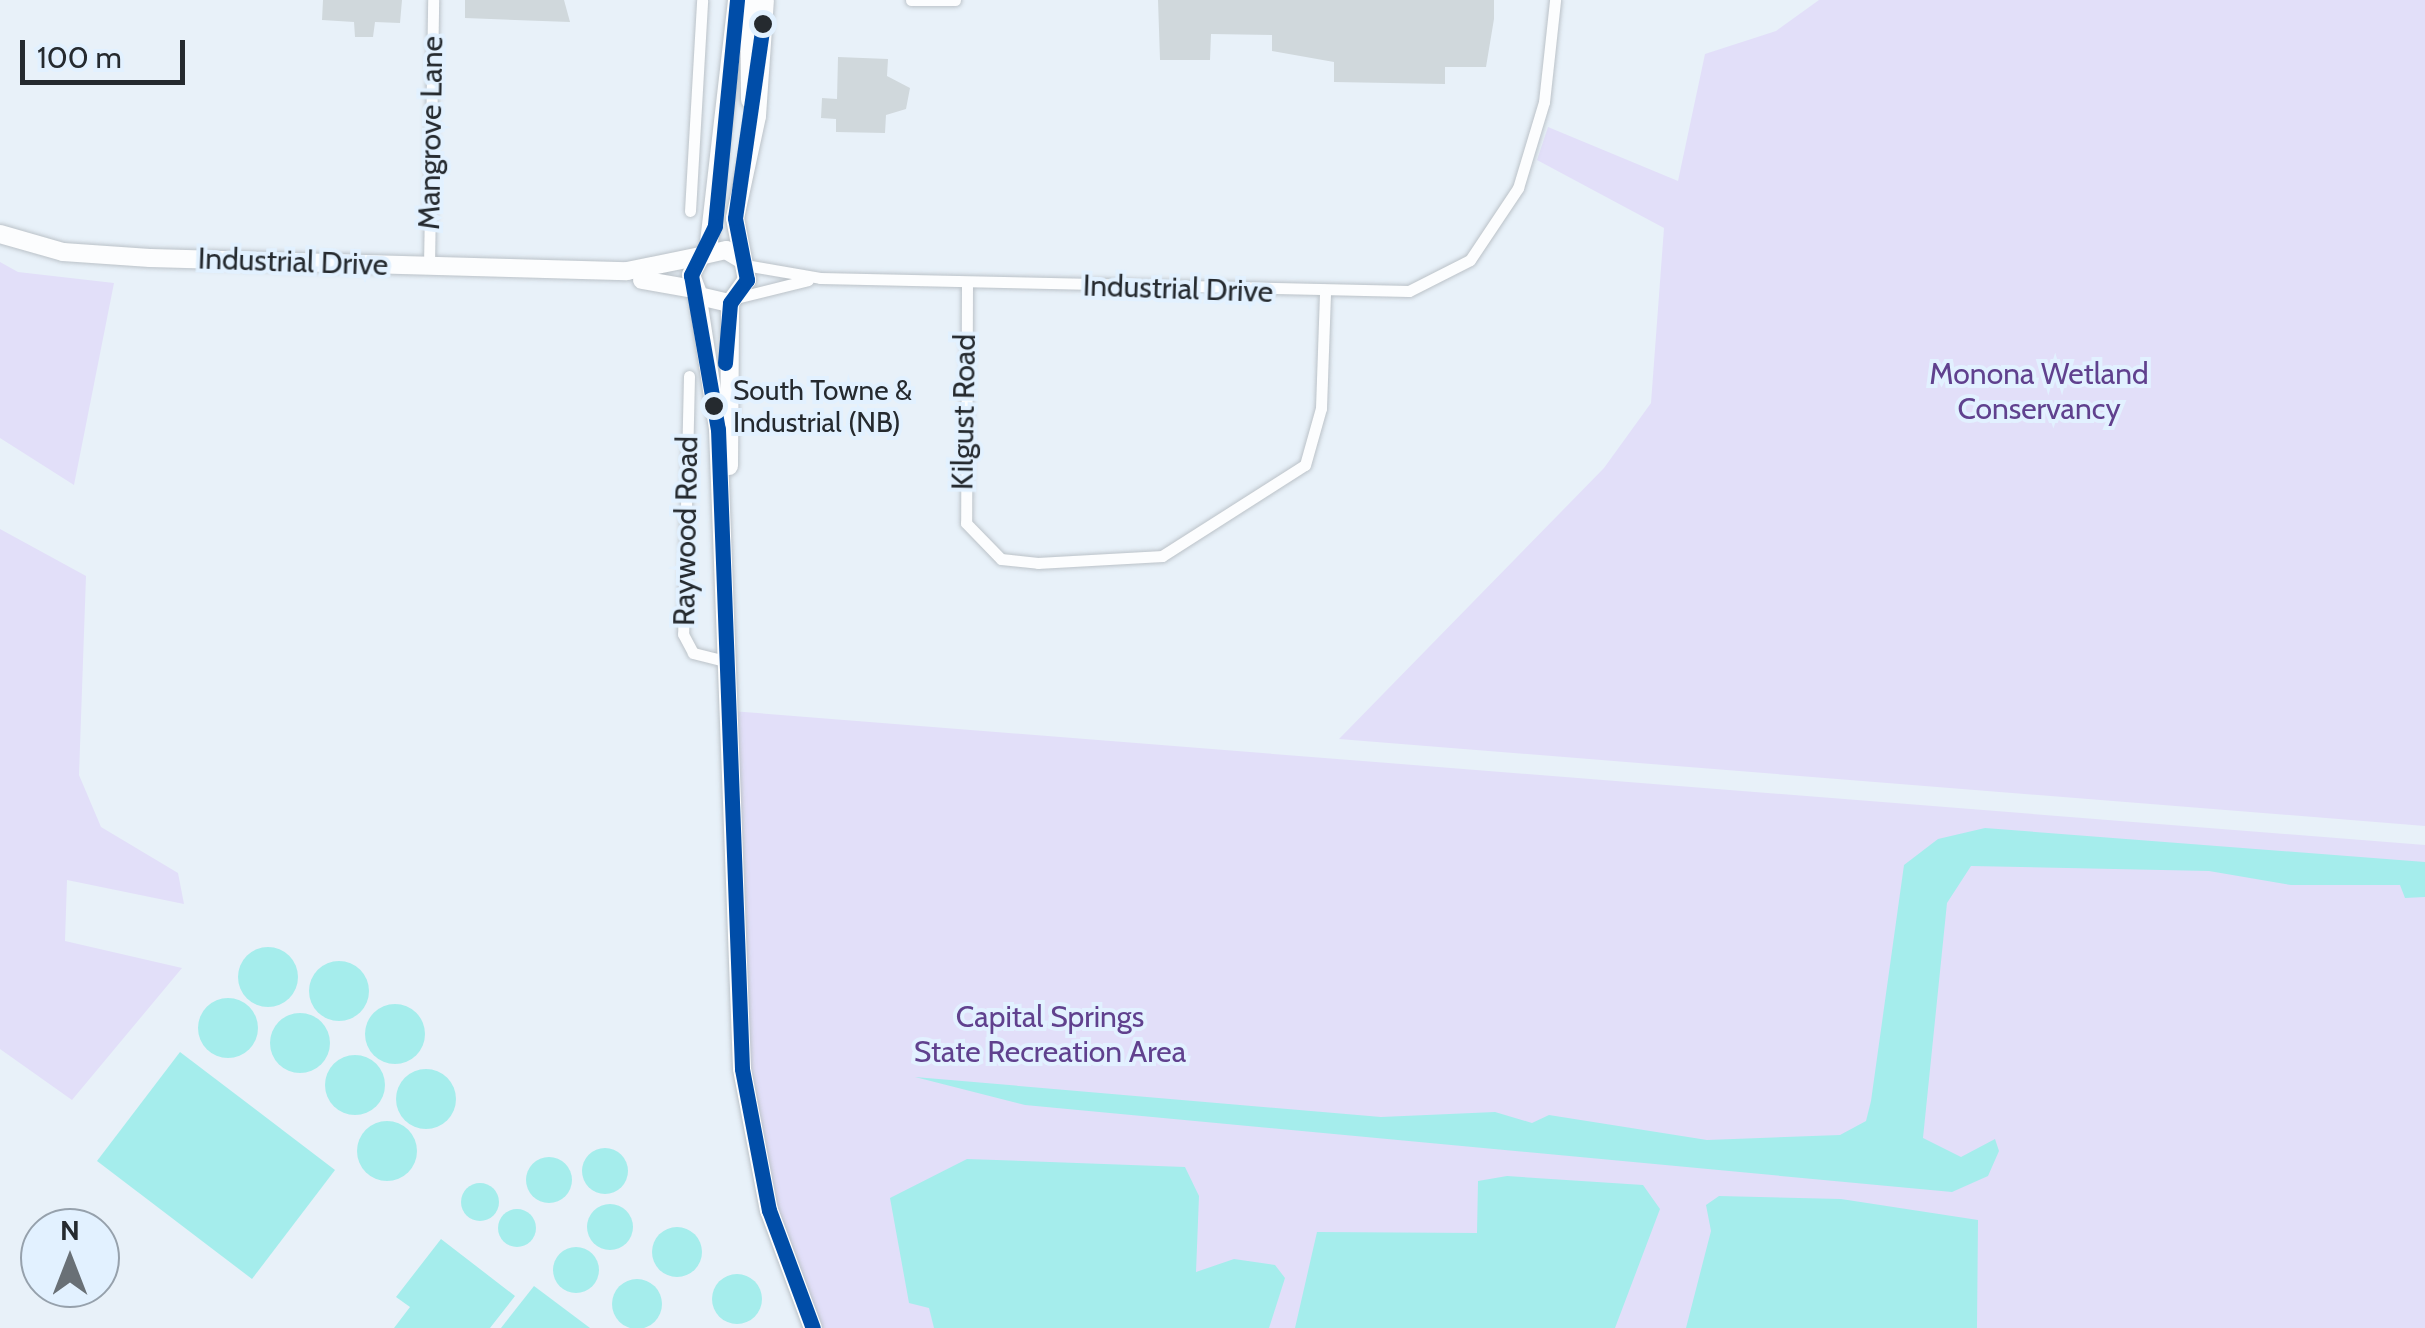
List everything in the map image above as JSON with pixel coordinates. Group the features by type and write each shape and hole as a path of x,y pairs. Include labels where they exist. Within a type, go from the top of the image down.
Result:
{"street":[{"name":"Mangrove Lane","path":"429,267 433,0"},
{"path":"690,211 702,0"},
{"path":"722,516 696,291 705,253 737,0"},
{"path":"911,0 956,0"},
{"name":"Industrial Drive","path":"743,262 820,278 1325,293 1387,294 1433,282 1470,260 1504,213 1544,102 1555,0"},
{"path":"762,2 754,131 735,218 743,262 733,301 722,516 721,660 738,1004 756,1159 813,1328"},
{"name":"Industrial Drive","path":"0,234 83,254 429,267 652,270 705,253"},
{"path":"705,253 743,262"},
{"name":"Industrial Drive","path":"588,270 733,301 820,278"},
{"name":"Kilgust Road","path":"967,282 966,523 1001,559 1038,564 1162,556 1304,464 1319,427 1325,293"},
{"name":"Raywood Road","path":"689,376 683,634 694,653 721,660"}],"green space":[{"name":"Monona Wetland Conservancy","path":"1819,0 2425,0 2425,826 1339,739 1604,468 1651,403 1664,228 1537,160 1548,127 1678,181 1705,54 1776,31"},
{"path":"0,262 18,272 114,283 74,485 0,438"},
{"path":"0,529 86,576 79,775 101,827 178,873 184,904 67,880 65,941 182,968 72,1100 0,1049"},
{"name":"Capital Springs State Recreation Area","path":"731,711 2425,845 2425,1328 823,1328 779,1218 752,1092"}],"shaded area":[{"path":"1985,828 2425,862 2425,897 2405,898 2400,885 2291,885 2209,871 1971,866 1947,903 1923,1138 1961,1157 1995,1139 1999,1151 1988,1176 1952,1192 1025,1105 915,1077 1381,1117 1495,1112 1532,1123 1549,1115 1707,1140 1840,1135 1866,1121 1871,1101 1904,865 1938,839"},
{"path":"268,947 289,956 298,977 289,998 268,1007 247,998 238,977 247,956"},
{"path":"339,961 360,970 369,991 360,1012 339,1021 318,1012 309,991 318,970"},
{"path":"228,998 249,1007 258,1028 249,1049 228,1058 207,1049 198,1028 207,1007"},
{"path":"395,1004 416,1013 425,1034 416,1055 395,1064 374,1055 365,1034 374,1013"},
{"path":"300,1013 321,1022 330,1043 321,1064 300,1073 279,1064 270,1043 279,1022"},
{"path":"180,1052 335,1170 252,1279 97,1161"},
{"path":"355,1055 376,1064 385,1085 376,1106 355,1115 334,1106 325,1085 334,1064"},
{"path":"426,1069 447,1078 456,1099 447,1120 426,1129 405,1120 396,1099 405,1078"},
{"path":"387,1121 408,1130 417,1151 408,1172 387,1181 366,1172 357,1151 366,1130"},
{"path":"605,1148 621,1155 628,1171 621,1187 605,1194 589,1187 582,1171 589,1155"},
{"path":"549,1157 565,1164 572,1180 565,1196 549,1203 533,1196 526,1180 533,1164"},
{"path":"967,1159 1185,1167 1199,1196 1196,1272 1234,1259 1275,1265 1285,1278 1269,1328 934,1328 929,1308 909,1303 890,1198"},
{"path":"1507,1176 1643,1185 1660,1209 1615,1328 1295,1328 1317,1232 1477,1233 1478,1181"},
{"path":"480,1183 493,1189 499,1202 493,1215 480,1221 467,1215 461,1202 467,1189"},
{"path":"1719,1196 1841,1199 1978,1220 1977,1328 1686,1328 1711,1231 1706,1205"},
{"path":"610,1204 626,1211 633,1227 626,1243 610,1250 594,1243 587,1227 594,1211"},
{"path":"517,1209 530,1215 536,1228 530,1241 517,1247 504,1241 498,1228 504,1215"},
{"path":"677,1227 695,1234 702,1252 695,1270 677,1277 659,1270 652,1252 659,1234"},
{"path":"441,1239 515,1296 490,1328 394,1328 410,1307 396,1297"},
{"path":"576,1247 592,1254 599,1270 592,1286 576,1293 560,1286 553,1270 560,1254"},
{"path":"737,1274 755,1281 762,1299 755,1317 737,1324 719,1317 712,1299 719,1281"},
{"path":"637,1279 655,1286 662,1304 655,1322 637,1329 619,1322 612,1304 619,1286"},
{"path":"534,1286 590,1328 501,1328"}],"building":[{"path":"323,0 402,0 400,23 375,22 373,37 355,37 354,22 322,20"},
{"path":"465,0 564,0 570,22 465,18"},
{"path":"1158,0 1494,0 1494,19 1486,67 1445,67 1445,84 1334,82 1334,62 1272,51 1272,35 1211,34 1210,60 1160,60"},
{"path":"838,57 888,59 887,76 910,88 906,109 886,115 885,133 836,132 836,119 821,118 822,98 837,99"}],"transit line":[{"path":"737,0 715,226 691,275 718,429 742,1069 769,1210 813,1328"},
{"path":"725,363 730,303 747,280 735,218 763,24"}],"place":[{"name":"South Towne & Industrial (NB)","path":"714,406"}]}
